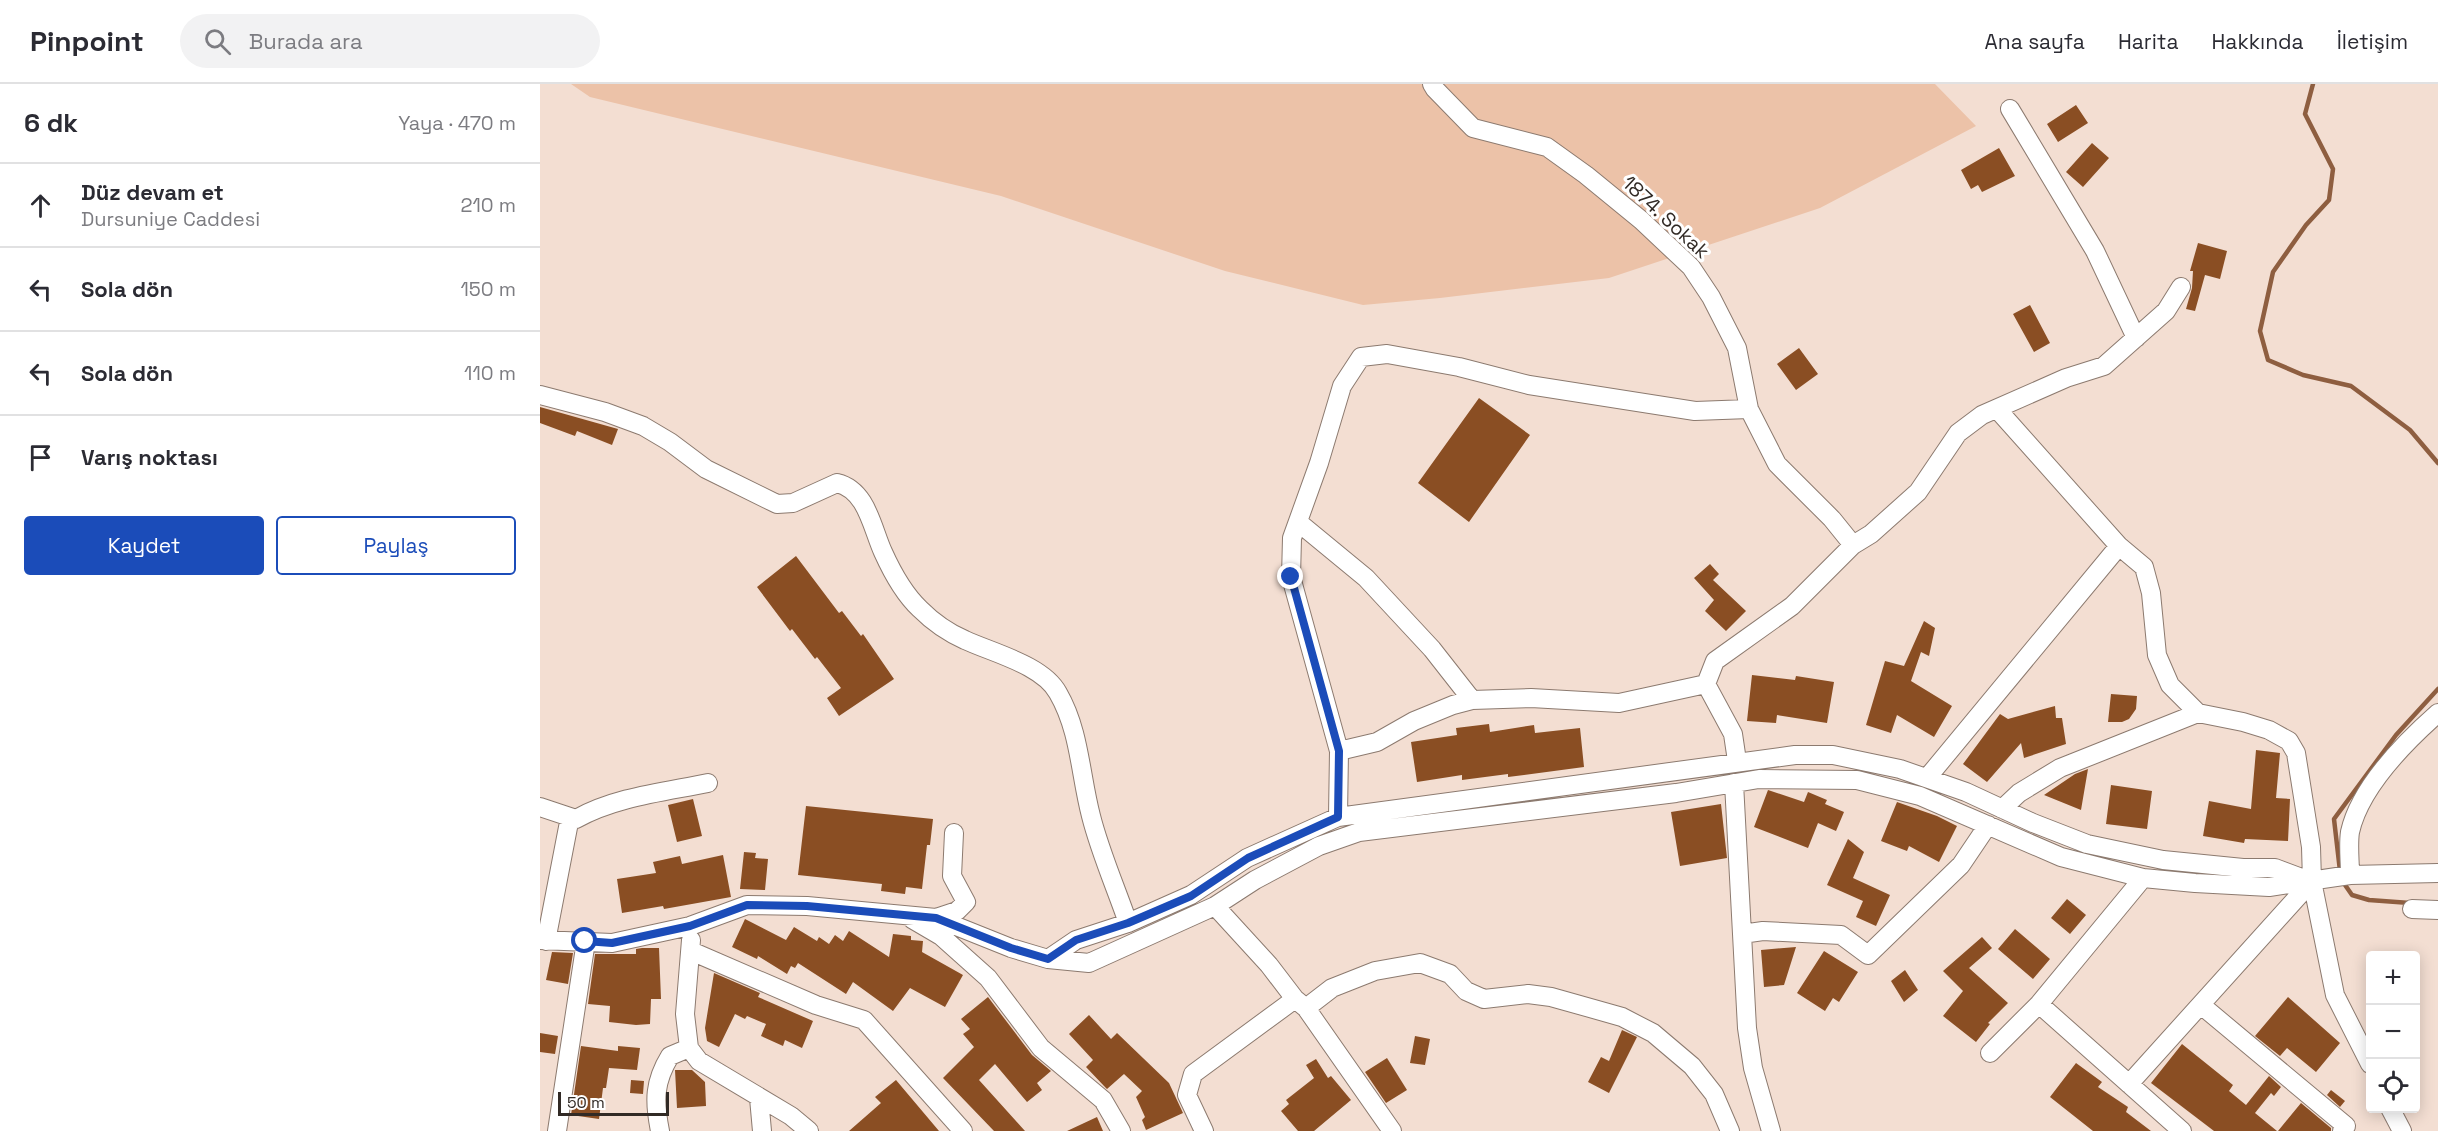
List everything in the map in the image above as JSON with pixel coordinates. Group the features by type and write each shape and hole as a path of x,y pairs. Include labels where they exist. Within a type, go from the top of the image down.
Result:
{"street":[{"name":"1874. Sokak","path":"1432,84 1473,128 1547,147 1641,220 1690,267 1711,297 1737,348 1749,409 1777,464 1832,519 1853,545"},
{"path":"2010,110 2095,251 2136,338"},
{"path":"1737,761 1733,734 1706,684 1715,661 1792,606 1853,545 1871,534 1918,492 1958,433 1982,415 2066,378 2104,366 2166,311 2181,287"},
{"path":"1338,817 1339,751 1291,577 1292,538 1319,463 1342,386 1361,357 1387,354 1459,367 1529,385 1695,411 1749,409"},
{"path":"540,394 643,426 670,442 706,469 777,504 793,503 837,483 850,488 866,509 883,553 901,585 919,609 963,640 1004,655 1052,681 1060,695 1077,739 1091,816 1128,923"},
{"path":"1997,409 2119,546 2144,567 2151,593 2157,655 2170,685 2198,713"},
{"path":"1298,522 1366,578 1432,649 1472,700"},
{"path":"1927,778 2119,546"},
{"path":"1339,751 1377,742 1414,721 1472,700 1531,698 1618,703 1706,684"},
{"path":"2002,809 2019,793 2060,768 2198,713 2269,730 2289,741 2296,753 2309,836 2312,881 2335,995 2367,1059"},
{"path":"2350,875 2350,833 2367,791 2410,738 2438,713"},
{"path":"1048,959 1076,940 1128,923 1191,896 1248,858 1338,817 1795,754 1833,755 1900,769 1966,792 2087,844 2163,860 2243,868 2275,868 2312,881"},
{"path":"570,817 543,941 612,943 690,926 747,905 807,906 936,918 1011,948 1048,959 1089,963 1215,906 1255,880 1319,846 1359,832 1676,793 1759,779 1857,780 1920,796 2061,858 2144,878 2269,887 2350,875 2438,873"},
{"path":"540,807 576,819 592,810 621,801 708,783"},
{"path":"1734,783 1747,1028 1753,1068 1771,1131"},
{"path":"1742,934 1763,931 1841,935 1868,955 1961,865 1988,825"},
{"path":"936,918 957,911 966,902 952,876 954,833"},
{"path":"1990,1053 2039,1004 2144,878"},
{"path":"2129,1084 2312,881"},
{"path":"1215,906 1300,1003 1392,1131"},
{"path":"2412,909 2438,910"},
{"path":"902,914 941,936 988,978 1041,1048 1103,1100 1121,1131"},
{"path":"690,926 691,951 685,1014 689,1048 699,1061 791,1116 809,1131"},
{"path":"557,1131 585,941"},
{"path":"691,951 816,1005 864,1020 963,1131"},
{"path":"1204,1131 1187,1095 1193,1074 1300,1003 1375,971 1420,963 1450,974 1466,991 1484,999 1528,994 1551,997 1622,1017 1653,1033 1692,1066 1714,1094 1730,1131"},
{"path":"2039,1004 2182,1131"},
{"path":"2201,1005 2346,1126 2342,1131"},
{"path":"660,1131 657,1084 670,1056 689,1048"},
{"path":"759,1098 762,1131"},
{"path":"2393,1113 2402,1131"}],"shaded area":[{"path":"571,84 1935,84 1976,126 1820,208 1609,278 1363,305 1225,271 1001,196 590,97"}],"building":[{"path":"2076,105 2088,123 2058,142 2047,124"},
{"path":"2092,143 2109,158 2083,187 2066,172"},
{"path":"1999,148 2015,176 1982,192 1978,185 1971,189 1961,170"},
{"path":"2198,243 2227,251 2220,279 2205,275 2195,311 2186,309 2192,288 2193,271 2190,271"},
{"path":"2030,305 2050,343 2034,352 2013,314"},
{"path":"1799,348 1818,374 1796,390 1777,364"},
{"path":"1479,398 1530,435 1469,522 1418,483"},
{"path":"540,407 618,429 612,445 577,431 575,436 540,423"},
{"path":"796,556 839,613 842,611 861,636 863,634 894,679 839,716 827,698 841,688 792,629 790,631 757,587"},
{"path":"1710,564 1719,574 1713,580 1746,611 1726,631 1705,611 1714,600 1694,578"},
{"path":"1924,621 1935,628 1929,656 1921,652 1911,681 1952,706 1934,737 1897,715 1891,733 1866,725 1885,661 1904,666"},
{"path":"1752,675 1795,680 1796,676 1834,682 1827,723 1777,715 1776,723 1747,721"},
{"path":"2111,694 2137,696 2136,709 2129,719 2122,722 2108,722"},
{"path":"2055,706 2056,718 2062,718 2066,744 2024,758 2021,743 1987,782 1963,764 2000,714 2008,719"},
{"path":"1489,724 1490,732 1534,725 1535,733 1580,728 1584,767 1508,777 1508,774 1462,780 1462,775 1417,782 1411,742 1457,735 1456,728"},
{"path":"2256,750 2280,753 2276,798 2290,799 2288,841 2245,839 2244,843 2203,836 2209,801 2251,809"},
{"path":"2088,769 2081,810 2044,795 2075,774"},
{"path":"2111,785 2152,791 2147,829 2106,824"},
{"path":"1768,790 1804,802 1808,792 1827,800 1825,804 1844,812 1836,831 1818,823 1808,848 1754,827"},
{"path":"693,799 702,836 677,842 668,805"},
{"path":"1897,802 1937,816 1957,826 1939,862 1909,846 1907,851 1881,841"},
{"path":"1721,804 1727,858 1680,866 1671,812"},
{"path":"806,806 933,819 930,845 927,845 922,889 906,887 905,894 881,891 882,884 798,875"},
{"path":"1848,839 1864,852 1853,878 1890,895 1876,926 1856,917 1863,901 1827,885"},
{"path":"744,852 756,853 755,858 768,859 765,890 740,889"},
{"path":"723,855 731,897 664,909 663,906 622,913 617,879 656,873 653,862 680,856 682,864"},
{"path":"2067,899 2086,915 2070,934 2051,918"},
{"path":"745,919 786,940 794,927 817,941 819,937 829,944 835,935 843,941 849,931 889,957 893,934 911,936 911,940 923,941 922,952 963,975 945,1007 910,988 893,1011 853,982 846,994 798,963 795,968 791,966 787,974 758,956 757,959 732,947"},
{"path":"2015,929 2050,959 2033,979 1998,949"},
{"path":"1982,937 1992,948 1969,968 2008,1003 1988,1023 1990,1024 1976,1042 1943,1016 1963,991 1943,971"},
{"path":"1796,947 1784,985 1764,987 1761,950"},
{"path":"659,948 661,999 651,999 650,1024 609,1022 610,1006 588,1004 595,954 636,954 636,949"},
{"path":"1824,951 1858,972 1839,1002 1833,998 1825,1011 1797,993"},
{"path":"552,952 573,953 568,984 546,980"},
{"path":"1905,970 1918,990 1904,1002 1891,981"},
{"path":"714,973 760,993 758,997 813,1021 802,1048 785,1040 783,1046 761,1036 766,1024 735,1014 719,1047 707,1041 705,1028"},
{"path":"988,997 1032,1055 1051,1071 1037,1083 1042,1090 1027,1102 995,1064 979,1080 1025,1131 994,1131 943,1078 974,1047 963,1034 970,1029 961,1019"},
{"path":"2288,997 2340,1043 2316,1072 2287,1048 2280,1056 2255,1036"},
{"path":"1089,1015 1111,1039 1117,1033 1169,1083 1183,1113 1146,1130 1142,1120 1145,1117 1136,1097 1142,1091 1124,1074 1107,1089 1086,1067 1093,1060 1069,1034"},
{"path":"1622,1030 1637,1037 1609,1093 1588,1082 1601,1057 1609,1061"},
{"path":"540,1033 558,1036 555,1054 540,1052"},
{"path":"1415,1036 1430,1039 1425,1065 1410,1063"},
{"path":"2182,1044 2233,1085 2229,1091 2246,1105 2269,1076 2281,1087 2274,1096 2271,1093 2255,1113 2277,1131 2214,1131 2151,1083"},
{"path":"581,1046 618,1051 618,1046 640,1048 637,1070 609,1068 606,1088 603,1088 599,1119 571,1115"},
{"path":"1387,1058 1407,1090 1386,1103 1365,1072"},
{"path":"1316,1059 1328,1078 1331,1076 1351,1100 1314,1131 1298,1131 1281,1111 1289,1104 1286,1100 1314,1078 1306,1065"},
{"path":"2076,1063 2102,1082 2098,1087 2128,1107 2126,1112 2151,1131 2093,1131 2050,1097"},
{"path":"675,1070 692,1070 705,1082 706,1106 677,1108"},
{"path":"631,1080 644,1081 643,1094 630,1093"},
{"path":"896,1080 939,1131 849,1131 881,1103 875,1097"},
{"path":"2331,1090 2345,1101 2340,1107 2327,1095"},
{"path":"2301,1103 2331,1128 2331,1131 2278,1131"},
{"path":"1097,1117 1103,1131 1067,1131"}],"waterway":[{"path":"2313,84 2305,114 2333,169 2329,200 2306,225 2273,272 2260,331 2268,360 2303,375 2351,386 2410,430 2438,463"},
{"path":"2340,871 2334,819 2396,735 2438,689"},
{"path":"2343,882 2352,895 2369,900 2410,903"}],"route":[{"path":"585,941 612,943 690,926 747,905 807,906 936,918 1011,948 1048,959 1076,940 1128,923 1191,896 1248,858 1338,817 1339,751 1291,577"}]}
